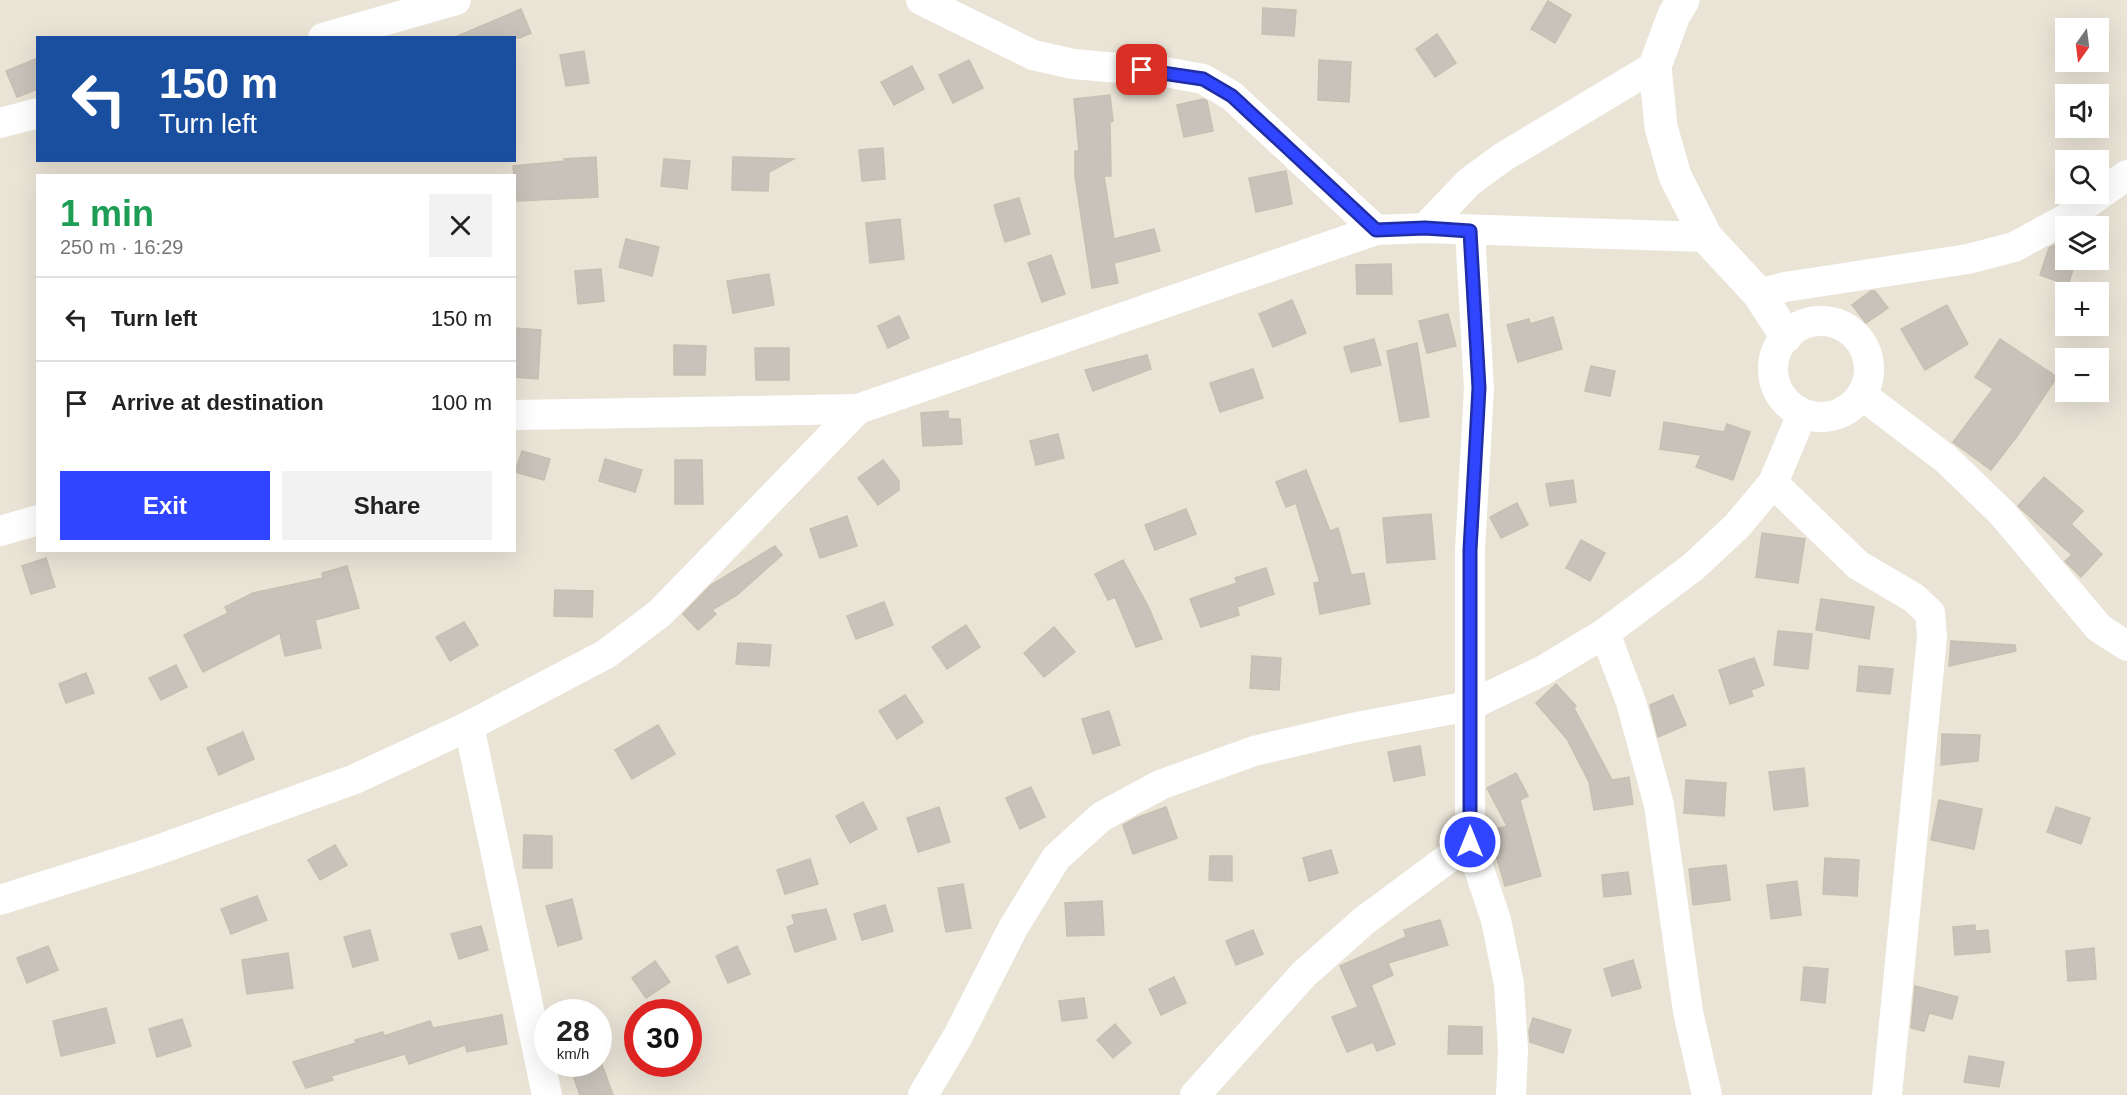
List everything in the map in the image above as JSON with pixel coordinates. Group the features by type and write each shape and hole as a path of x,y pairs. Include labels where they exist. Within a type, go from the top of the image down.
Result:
{"street":[{"path":"330,36 456,0"},
{"path":"921,0 1034,55 1073,64 1165,72 1203,79 1232,96 1376,230"},
{"path":"1683,0 1674,15 1655,66 1661,127 1675,176 1706,237 1759,294 1786,336"},
{"path":"1425,228 1468,182 1503,157 1655,66"},
{"path":"0,123 36,114"},
{"path":"1759,294 1785,287 1968,259 2014,247 2064,220 2124,183"},
{"path":"516,415 858,408 1376,230 1425,228 1706,237"},
{"path":"1470,231 1479,388 1470,550 1470,842 1496,920 1509,984 1513,1050 1511,1095"},
{"path":"1817,321 1835,324 1851,332 1863,345 1869,362 1868,379 1862,395 1850,408 1835,416 1818,417 1802,414 1783,400 1774,379 1774,356 1786,336 1800,326 1817,321"},
{"path":"1862,395 1946,459 2002,513 2099,628 2127,646"},
{"path":"0,900 152,852 355,779 469,726 606,654 660,613 858,408"},
{"path":"923,1095 958,1036 1013,928 1056,858 1101,817 1160,784 1254,751 1352,728 1469,706 1542,670 1605,633 1693,567 1737,526 1773,483 1802,414"},
{"path":"1773,483 1858,565 1914,598 1930,613 1932,637 1887,1095"},
{"path":"0,531 36,521"},
{"path":"1605,633 1631,702 1659,805 1688,1012 1707,1095"},
{"path":"469,726 548,1095"},
{"path":"1195,1095 1304,974 1365,920 1470,842"}],"building":[{"path":"1548,1 1571,15 1555,43 1531,29"},
{"path":"1263,8 1296,10 1294,36 1262,34"},
{"path":"521,9 531,33 519,38 516,36 458,36"},
{"path":"1437,34 1456,63 1435,77 1416,49"},
{"path":"584,51 589,83 566,86 560,55"},
{"path":"36,59 36,90 17,97 6,71"},
{"path":"969,60 983,88 953,103 939,75"},
{"path":"1319,60 1351,62 1349,102 1318,100"},
{"path":"912,66 924,89 894,105 881,82"},
{"path":"1110,95 1113,121 1110,122 1111,176 1104,176 1114,239 1154,229 1160,251 1114,263 1118,283 1092,288 1075,176 1075,151 1079,151 1074,99"},
{"path":"1203,99 1207,101 1213,131 1184,137 1177,105"},
{"path":"883,148 885,179 862,181 859,150"},
{"path":"596,157 598,197 517,201 516,174 514,174 513,166 565,161 564,159"},
{"path":"733,157 794,159 769,172 768,191 732,190"},
{"path":"664,159 690,161 687,189 661,186"},
{"path":"1286,171 1292,204 1256,212 1249,178"},
{"path":"1019,198 1030,234 1005,242 994,205"},
{"path":"900,219 904,259 870,263 866,223"},
{"path":"626,239 659,247 652,276 619,267"},
{"path":"2055,245 2055,270 2073,270 2069,282 2060,282 2040,275 2049,248"},
{"path":"1051,255 1065,294 1042,302 1028,263"},
{"path":"1391,264 1392,294 1357,294 1356,265"},
{"path":"601,269 604,301 578,304 575,271"},
{"path":"769,274 774,305 733,313 727,281"},
{"path":"1871,291 1875,291 1888,308 1866,323 1852,305"},
{"path":"1292,300 1306,333 1273,347 1259,314"},
{"path":"1947,305 1968,344 1925,370 1901,329"},
{"path":"1448,314 1456,346 1427,353 1419,321"},
{"path":"899,316 909,338 888,348 878,326"},
{"path":"1553,317 1562,349 1518,362 1507,325 1529,319 1530,324"},
{"path":"516,328 541,330 538,379 516,377"},
{"path":"1374,339 1381,365 1351,372 1344,347"},
{"path":"2000,339 2055,376 2055,380 2018,435 1991,470 1953,442 1993,389 1975,377"},
{"path":"1417,343 1429,417 1400,422 1387,351"},
{"path":"674,345 706,346 705,375 674,375"},
{"path":"755,348 789,348 789,380 756,380"},
{"path":"1147,355 1151,369 1093,391 1085,370"},
{"path":"1591,366 1615,371 1610,396 1585,391"},
{"path":"1253,369 1263,398 1220,412 1210,383"},
{"path":"948,411 948,419 960,419 962,444 923,446 921,413"},
{"path":"1664,422 1724,432 1727,424 1750,432 1733,480 1696,467 1701,455 1660,449"},
{"path":"1058,434 1064,458 1036,465 1030,441"},
{"path":"522,451 550,459 544,480 516,472"},
{"path":"605,459 642,470 635,492 599,481"},
{"path":"675,460 702,460 703,504 675,504"},
{"path":"883,460 899,481 899,490 878,505 858,478"},
{"path":"1306,470 1330,531 1338,528 1351,575 1364,573 1370,604 1320,614 1314,583 1320,582 1296,503 1286,507 1276,482"},
{"path":"2044,477 2083,511 2071,524 2102,554 2081,577 2065,561 2072,555 2018,506"},
{"path":"1573,480 1576,502 1550,506 1546,484"},
{"path":"1517,503 1528,525 1501,538 1490,517"},
{"path":"1186,509 1196,534 1155,550 1145,525"},
{"path":"1431,514 1435,559 1387,563 1383,518"},
{"path":"847,516 857,546 820,558 810,529"},
{"path":"1762,533 1805,539 1798,583 1756,577"},
{"path":"1581,540 1605,553 1590,581 1566,568"},
{"path":"775,546 782,555 737,595 712,610 716,614 698,630 683,614 711,585"},
{"path":"46,558 55,587 31,594 22,566"},
{"path":"1123,560 1149,608 1162,639 1136,647 1115,597 1108,600 1095,574"},
{"path":"347,566 359,608 315,620 321,648 285,656 280,633 203,672 184,635 228,613 225,607 253,593 323,578 322,573"},
{"path":"1266,568 1274,594 1237,607 1239,615 1201,627 1190,599 1237,583 1235,578"},
{"path":"555,590 593,591 592,617 554,616"},
{"path":"1821,599 1874,607 1869,639 1816,630"},
{"path":"884,602 893,625 856,639 847,616"},
{"path":"464,622 478,645 450,661 436,637"},
{"path":"966,625 980,647 947,669 932,647"},
{"path":"1054,627 1075,652 1044,677 1024,653"},
{"path":"1778,631 1812,634 1808,669 1774,665"},
{"path":"1951,641 2015,645 2016,651 1949,666"},
{"path":"738,643 771,645 769,666 736,664"},
{"path":"1252,656 1281,658 1279,690 1250,688"},
{"path":"1754,658 1764,685 1751,690 1753,696 1730,704 1719,670"},
{"path":"176,665 187,687 161,700 149,678"},
{"path":"1859,666 1893,669 1890,694 1857,691"},
{"path":"86,673 94,693 66,703 59,684"},
{"path":"1556,684 1576,706 1574,708 1612,780 1629,777 1633,804 1594,810 1589,782 1567,739 1536,703"},
{"path":"905,695 923,722 897,739 879,711"},
{"path":"1673,695 1686,725 1658,737 1650,705"},
{"path":"1109,711 1120,745 1093,754 1082,719"},
{"path":"658,725 675,754 632,779 615,750"},
{"path":"243,732 254,759 219,775 207,748"},
{"path":"1942,734 1980,735 1978,761 1941,765"},
{"path":"1420,746 1425,775 1394,781 1388,752"},
{"path":"1804,768 1808,806 1774,810 1769,772"},
{"path":"1516,773 1528,796 1520,800 1541,876 1505,886 1489,831 1507,826 1487,788"},
{"path":"1686,780 1726,783 1724,816 1684,813"},
{"path":"1031,787 1045,817 1020,829 1006,798"},
{"path":"1939,800 1982,809 1974,849 1931,840"},
{"path":"863,802 877,829 850,843 836,816"},
{"path":"939,807 950,842 918,852 907,818"},
{"path":"1166,807 1177,838 1133,854 1123,825"},
{"path":"2056,807 2090,818 2081,844 2047,832"},
{"path":"524,835 552,836 552,868 523,868"},
{"path":"335,845 347,865 320,880 308,860"},
{"path":"1331,850 1338,873 1309,881 1303,858"},
{"path":"1210,856 1232,856 1232,881 1209,880"},
{"path":"1825,858 1859,860 1857,896 1823,894"},
{"path":"810,859 818,884 785,894 777,870"},
{"path":"1726,865 1730,900 1693,905 1689,869"},
{"path":"1628,872 1631,894 1604,897 1602,875"},
{"path":"1797,881 1801,915 1771,919 1767,885"},
{"path":"963,884 971,928 946,932 938,888"},
{"path":"257,896 267,920 231,934 221,909"},
{"path":"572,899 582,939 558,946 546,906"},
{"path":"1102,901 1104,935 1067,936 1065,903"},
{"path":"885,905 893,931 862,940 854,914"},
{"path":"826,909 836,939 795,952 787,927 795,924 792,915"},
{"path":"1440,920 1448,945 1388,963 1393,975 1371,985 1395,1044 1377,1051 1373,1042 1347,1052 1332,1017 1358,1007 1340,966 1406,937 1404,930"},
{"path":"1975,925 1975,931 1988,930 1990,952 1955,955 1953,927"},
{"path":"481,926 488,950 459,959 451,934"},
{"path":"370,930 378,960 353,967 344,937"},
{"path":"1253,930 1263,954 1236,965 1226,941"},
{"path":"48,946 58,970 27,983 17,958"},
{"path":"737,946 750,974 728,983 716,956"},
{"path":"2094,948 2096,979 2068,981 2066,951"},
{"path":"288,953 293,988 247,994 242,960"},
{"path":"1633,960 1641,988 1612,996 1604,969"},
{"path":"655,961 670,982 646,998 632,978"},
{"path":"1804,967 1828,969 1825,1003 1801,1000"},
{"path":"1174,977 1186,1003 1161,1015 1149,989"},
{"path":"1915,986 1958,997 1952,1019 1929,1013 1924,1031 1911,1028"},
{"path":"1084,998 1087,1018 1062,1021 1059,1001"},
{"path":"106,1008 115,1043 61,1056 53,1021"},
{"path":"502,1015 507,1044 467,1052 465,1045 409,1064 405,1054 331,1076 333,1080 306,1088 293,1062 356,1043 355,1040 383,1032 384,1036 430,1021 433,1028"},
{"path":"1533,1018 1571,1030 1563,1053 1530,1042 1529,1031"},
{"path":"182,1019 191,1046 157,1057 149,1029"},
{"path":"1115,1024 1131,1043 1113,1058 1097,1040"},
{"path":"1449,1026 1482,1027 1482,1054 1448,1054"},
{"path":"1969,1056 2004,1062 1999,1087 1964,1082"},
{"path":"573,1077 606,1077 613,1095 580,1095"}],"route":[{"path":"1142,70 1203,79 1232,96 1376,230 1425,228 1470,231 1479,388 1470,550 1470,842"}]}
